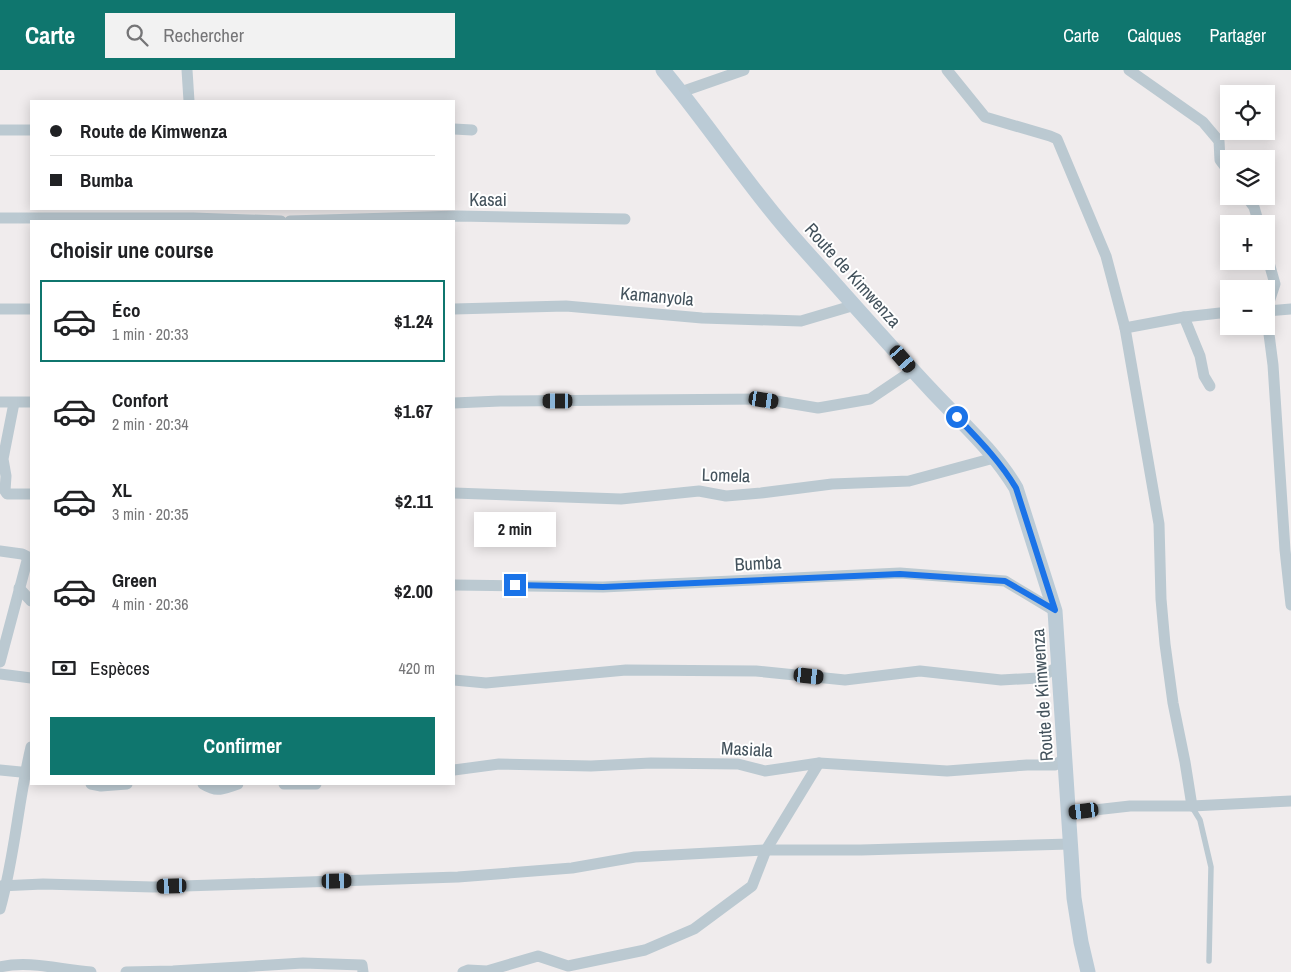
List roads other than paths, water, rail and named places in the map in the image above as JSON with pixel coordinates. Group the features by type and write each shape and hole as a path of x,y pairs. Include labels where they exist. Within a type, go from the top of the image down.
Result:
{"street":[{"path":"187,70 189,100"},
{"name":"Route de Kimwenza","path":"663,70 764,202 855,306 994,458 1016,488 1055,610 1074,898 1088,972"},
{"path":"681,92 744,70"},
{"path":"947,70 985,117 1050,136 1057,140 1106,256 1125,328 1159,524 1161,599 1173,704 1192,806"},
{"path":"1129,70 1204,122 1219,140 1220,160"},
{"path":"455,129 472,130"},
{"path":"0,130 30,130"},
{"path":"0,218 193,216 263,220"},
{"name":"Kasai","path":"324,220 458,216 625,219"},
{"name":"Kamanyola","path":"455,309 566,306 702,318 801,321 855,306"},
{"path":"0,309 30,310"},
{"path":"1275,310 1291,309"},
{"path":"1125,328 1184,317 1220,313"},
{"path":"1184,317 1200,356 1204,376 1210,386"},
{"path":"1269,335 1291,606"},
{"path":"455,403 500,401 764,400 818,408 870,399 913,370"},
{"path":"0,402 30,402"},
{"path":"14,403 2,465 6,476 5,491 7,494 30,494"},
{"name":"Lomela","path":"455,493 621,499 699,491 726,496 832,484 913,480 994,458"},
{"path":"0,551 22,554 28,557 0,662"},
{"name":"Bumba","path":"455,585 603,587 900,574 1005,581 1055,610"},
{"path":"19,588 30,600"},
{"path":"455,680 486,683 626,670 756,671 845,680 920,671 1001,680 1039,678 1059,666"},
{"path":"0,674 30,678"},
{"path":"0,909 30,755"},
{"name":"Masiala","path":"455,770 499,764 591,766 651,763 738,764 765,771 819,763 947,771 1055,765 1065,758"},
{"path":"463,972 468,970 487,971 538,956 568,966 645,950 694,929 750,888 766,850 819,763"},
{"path":"0,770 28,772"},
{"path":"96,785 114,785"},
{"path":"205,785 218,790 235,785"},
{"path":"1068,813 1130,806 1192,806 1291,801"},
{"path":"3,886 43,884 153,887 458,877 572,868 635,857 766,850 862,850 1070,844"},
{"path":"126,972 303,963 362,965 363,972"},
{"path":"0,967 44,966 91,972"}],"lane":[{"path":"1192,806 1200,820 1211,867 1209,961"}]}
